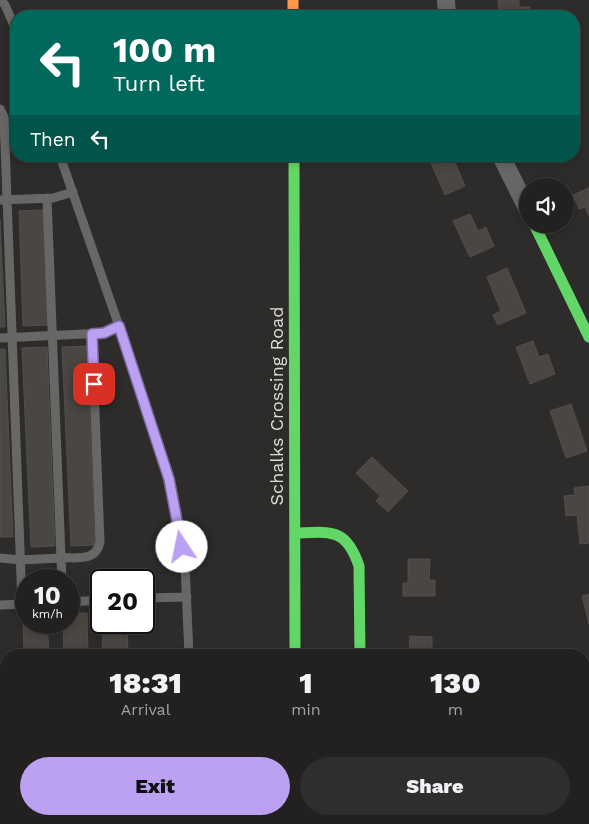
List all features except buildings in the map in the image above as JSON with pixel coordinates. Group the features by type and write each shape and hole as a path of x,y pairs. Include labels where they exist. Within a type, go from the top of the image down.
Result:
{"street":[{"name":"Schalks Crossing Road","path":"294,162 296,649"},
{"path":"505,162 519,191"},
{"path":"538,233 589,337"},
{"path":"295,533 335,533 348,541 356,552 359,566 360,649"}],"lane":[{"path":"1,0 10,16"},
{"path":"0,109 4,117 3,200 12,337 21,569"},
{"path":"62,162 169,479 185,564 189,649"},
{"path":"3,200 47,198 73,192"},
{"path":"47,198 62,569"},
{"path":"0,338 104,333 119,326"},
{"path":"0,558 20,560 87,557 98,550 100,542 92,334"},
{"path":"155,598 187,597"},
{"path":"0,605 15,604"}],"traffic: fast":[{"path":"294,162 295,649"},
{"path":"538,233 589,337"},
{"path":"295,533 318,532 335,535 342,538 354,553 359,566 360,649"}],"traffic: slow":[{"path":"293,0 293,10"}],"route":[{"path":"94,384 92,334 104,333 119,326 169,479 182,547"}]}
